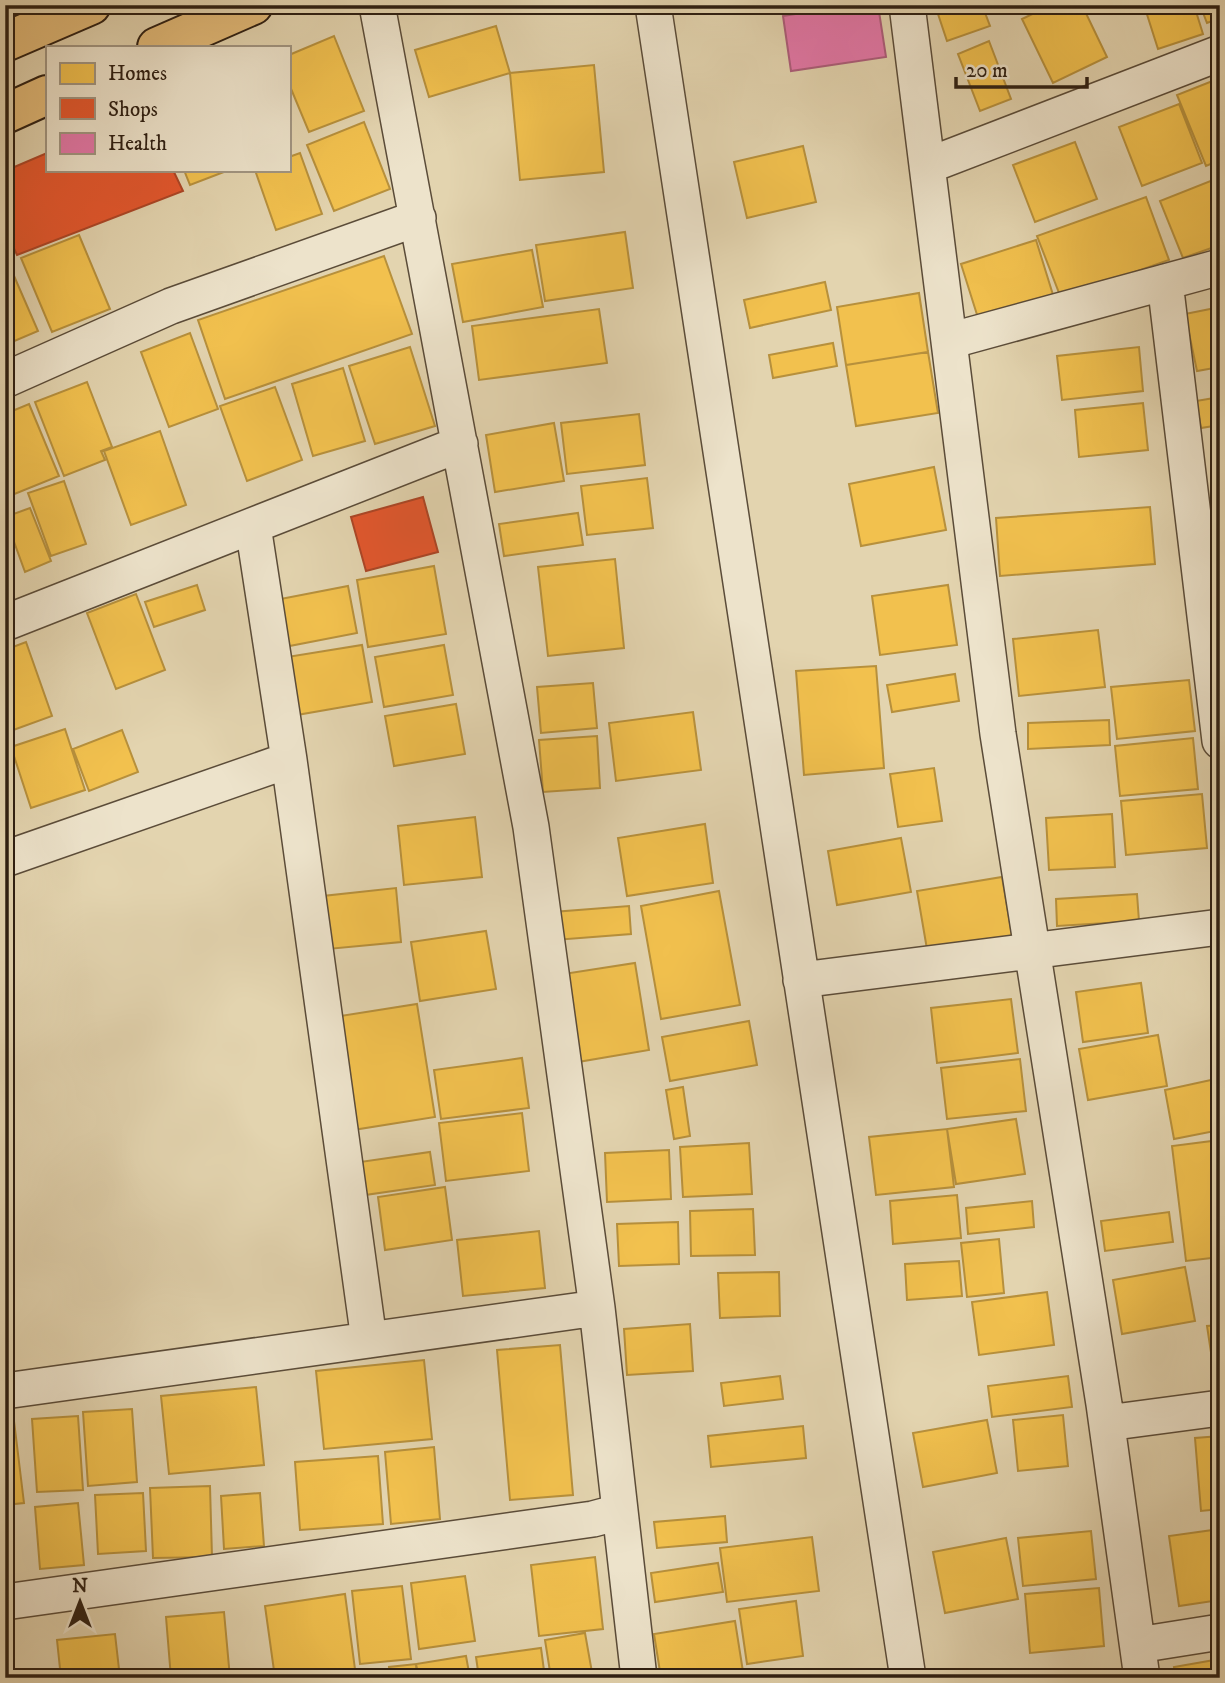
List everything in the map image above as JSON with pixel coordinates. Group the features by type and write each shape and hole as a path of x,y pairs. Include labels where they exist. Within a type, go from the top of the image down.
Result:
{"main road":[{"path":"5,42 90,5"},
{"path":"159,46 253,5"},
{"path":"5,114 46,95"}],"street":[{"path":"377,5 531,827 597,1308 639,1678"},
{"path":"653,5 908,1678"},
{"path":"907,5 998,734 1107,1423 1140,1661 1220,1632"},
{"path":"927,166 1220,53"},
{"path":"5,380 171,306 418,218"},
{"path":"949,341 1220,267"},
{"path":"1164,282 1220,741"},
{"path":"5,623 460,444"},
{"path":"253,526 289,760 369,1340"},
{"path":"5,859 289,760"},
{"path":"801,980 1220,927"},
{"path":"5,1391 597,1308"},
{"path":"1107,1423 1220,1408"},
{"path":"5,1602 593,1519 619,1512"}],"building: Homes":[{"path":"935,5 982,5 990,26 947,41"},
{"path":"1051,5 1082,5 1107,57 1053,83 1022,19"},
{"path":"1144,5 1194,5 1203,34 1158,49"},
{"path":"1200,5 1220,5 1220,18 1207,23"},
{"path":"496,26 510,73 429,97 415,50"},
{"path":"334,36 364,111 309,132 290,86 290,55"},
{"path":"989,41 1011,99 980,111 958,54"},
{"path":"594,65 604,172 520,180 510,73"},
{"path":"1220,78 1220,160 1206,166 1177,95"},
{"path":"1179,104 1202,163 1142,186 1119,127"},
{"path":"364,122 390,189 334,211 307,145"},
{"path":"1075,142 1097,199 1035,222 1013,165"},
{"path":"803,146 816,202 747,218 734,162"},
{"path":"300,153 322,214 276,230 256,172 290,172 290,157"},
{"path":"185,172 224,172 190,185"},
{"path":"1213,180 1220,198 1220,245 1183,258 1160,201"},
{"path":"1146,197 1169,260 1061,298 1037,236"},
{"path":"625,232 633,288 545,301 536,245"},
{"path":"79,235 110,309 52,332 21,258"},
{"path":"1036,240 1054,298 979,321 961,264"},
{"path":"532,250 543,307 463,322 452,264"},
{"path":"384,256 412,334 225,399 198,320"},
{"path":"11,269 38,331 5,345 5,271"},
{"path":"825,282 831,310 750,328 744,300"},
{"path":"919,293 928,352 846,365 837,307"},
{"path":"1220,307 1220,367 1197,371 1185,314"},
{"path":"599,309 607,363 479,380 472,326"},
{"path":"190,333 218,409 169,427 141,352"},
{"path":"833,343 837,366 773,378 769,355"},
{"path":"410,347 435,426 375,444 349,366"},
{"path":"1139,347 1143,391 1062,400 1057,356"},
{"path":"928,352 938,413 856,426 846,365"},
{"path":"343,368 365,441 313,456 292,384"},
{"path":"87,382 112,447 101,451 105,460 64,476 35,402"},
{"path":"275,387 302,460 247,481 220,406"},
{"path":"1220,397 1220,425 1201,428 1196,401"},
{"path":"1143,403 1148,450 1079,457 1075,410"},
{"path":"29,404 59,476 7,497 5,414"},
{"path":"639,414 645,465 567,474 561,423"},
{"path":"554,423 564,481 495,492 486,435"},
{"path":"160,431 186,505 131,525 104,451"},
{"path":"934,467 946,530 861,546 849,484"},
{"path":"647,478 653,528 587,535 581,486"},
{"path":"64,481 86,544 51,556 28,493"},
{"path":"1150,507 1155,564 1000,576 996,518"},
{"path":"30,508 51,561 25,572 5,517"},
{"path":"578,513 583,545 504,556 499,524"},
{"path":"615,559 624,648 548,656 538,567"},
{"path":"434,566 446,634 368,647 357,580"},
{"path":"197,585 205,610 154,627 145,602"},
{"path":"948,585 957,645 880,655 872,596"},
{"path":"348,586 357,633 274,649 265,602"},
{"path":"136,594 165,670 116,689 87,613"},
{"path":"1098,630 1105,687 1019,696 1013,639"},
{"path":"26,642 52,716 5,733 5,650"},
{"path":"362,645 372,702 291,716 281,658"},
{"path":"444,645 453,695 384,707 375,657"},
{"path":"876,666 884,768 804,775 796,671"},
{"path":"955,674 959,701 892,712 887,685"},
{"path":"1189,680 1195,731 1117,739 1111,687"},
{"path":"593,683 597,728 541,733 537,687"},
{"path":"456,704 465,754 394,766 385,716"},
{"path":"693,712 701,770 616,781 609,723"},
{"path":"1109,720 1110,745 1028,749 1028,723"},
{"path":"65,729 85,790 31,808 11,747"},
{"path":"122,730 138,772 89,791 73,749"},
{"path":"597,736 600,788 543,792 539,740"},
{"path":"1193,738 1198,789 1120,796 1115,746"},
{"path":"934,768 942,821 898,827 890,774"},
{"path":"1202,794 1207,848 1126,855 1121,801"},
{"path":"1112,814 1115,867 1049,870 1046,818"},
{"path":"475,817 482,877 404,885 398,826"},
{"path":"705,824 713,883 627,896 618,838"},
{"path":"901,838 911,892 837,905 828,851"},
{"path":"1002,877 1013,941 928,955 917,891"},
{"path":"396,888 401,942 328,949 323,896"},
{"path":"719,891 740,1005 661,1019 641,906"},
{"path":"1137,894 1139,921 1057,926 1056,899"},
{"path":"629,906 631,934 555,940 553,912"},
{"path":"486,931 496,989 420,1001 411,942"},
{"path":"635,963 649,1050 572,1063 557,975"},
{"path":"1141,983 1148,1033 1083,1042 1076,992"},
{"path":"1011,999 1018,1053 937,1063 931,1008"},
{"path":"417,1004 435,1117 353,1130 334,1017"},
{"path":"749,1021 757,1065 670,1081 662,1037"},
{"path":"1158,1035 1167,1086 1088,1100 1079,1049"},
{"path":"522,1058 529,1108 441,1119 434,1070"},
{"path":"1020,1059 1026,1111 947,1119 941,1068"},
{"path":"1220,1078 1220,1130 1174,1139 1165,1090"},
{"path":"683,1087 690,1136 674,1139 666,1090"},
{"path":"522,1113 529,1171 446,1181 439,1123"},
{"path":"1016,1119 1025,1174 956,1184 947,1129"},
{"path":"947,1129 954,1187 876,1195 869,1137"},
{"path":"1220,1140 1220,1257 1186,1261 1172,1146"},
{"path":"749,1143 752,1194 683,1197 680,1147"},
{"path":"669,1150 671,1199 607,1202 605,1153"},
{"path":"430,1152 435,1185 365,1195 360,1162"},
{"path":"445,1187 452,1240 385,1250 378,1197"},
{"path":"957,1195 961,1238 893,1244 890,1201"},
{"path":"1032,1201 1034,1227 968,1234 966,1208"},
{"path":"753,1209 755,1255 691,1256 690,1211"},
{"path":"1169,1212 1173,1242 1105,1251 1101,1221"},
{"path":"678,1222 679,1264 619,1266 617,1224"},
{"path":"539,1231 545,1288 463,1296 457,1240"},
{"path":"999,1239 1004,1293 967,1297 961,1243"},
{"path":"959,1261 962,1296 907,1300 905,1264"},
{"path":"1185,1267 1195,1321 1122,1334 1113,1280"},
{"path":"779,1272 780,1316 720,1318 718,1273"},
{"path":"1047,1292 1054,1345 979,1355 972,1302"},
{"path":"690,1324 693,1371 627,1375 624,1329"},
{"path":"1220,1325 1220,1378 1215,1379 1207,1326"},
{"path":"560,1345 573,1495 510,1500 497,1350"},
{"path":"424,1360 432,1439 324,1449 316,1371"},
{"path":"780,1376 783,1399 724,1406 721,1383"},
{"path":"1068,1376 1072,1407 992,1417 988,1386"},
{"path":"256,1387 264,1465 169,1474 161,1396"},
{"path":"132,1409 137,1482 88,1486 83,1412"},
{"path":"1063,1415 1068,1466 1018,1471 1013,1420"},
{"path":"78,1416 83,1490 37,1492 32,1419"},
{"path":"987,1420 997,1473 923,1487 913,1433"},
{"path":"14,1421 24,1503 5,1505 5,1422"},
{"path":"803,1426 806,1458 711,1467 708,1436"},
{"path":"1220,1436 1220,1509 1201,1511 1195,1438"},
{"path":"434,1447 440,1519 391,1524 385,1452"},
{"path":"378,1456 383,1524 300,1530 295,1462"},
{"path":"210,1486 212,1557 153,1558 150,1488"},
{"path":"143,1493 146,1551 98,1554 95,1495"},
{"path":"260,1493 264,1546 224,1549 221,1496"},
{"path":"78,1503 84,1565 40,1569 35,1507"},
{"path":"725,1516 727,1542 657,1548 654,1522"},
{"path":"1220,1529 1220,1600 1179,1606 1169,1536"},
{"path":"1091,1531 1096,1579 1023,1586 1018,1538"},
{"path":"812,1537 819,1591 727,1602 720,1548"},
{"path":"1006,1538 1018,1599 945,1613 933,1552"},
{"path":"595,1557 603,1629 539,1636 531,1565"},
{"path":"718,1563 723,1592 655,1602 651,1573"},
{"path":"465,1576 475,1641 419,1649 411,1583"},
{"path":"402,1586 411,1659 360,1664 352,1591"},
{"path":"1099,1588 1104,1646 1030,1653 1025,1594"},
{"path":"345,1594 355,1669 275,1678 265,1606"},
{"path":"796,1601 803,1656 747,1664 739,1609"},
{"path":"224,1612 230,1678 171,1678 166,1617"},
{"path":"735,1621 744,1678 661,1678 654,1634"},
{"path":"585,1633 593,1678 551,1678 545,1640"},
{"path":"115,1634 120,1678 61,1678 57,1640"},
{"path":"541,1648 545,1678 479,1678 476,1657"},
{"path":"466,1656 470,1678 419,1678 416,1664"},
{"path":"1220,1659 1220,1678 1176,1678 1174,1667"},
{"path":"416,1664 417,1678 390,1678 389,1667"}],"building: Shops":[{"path":"46,153 46,172 174,172 183,191 17,255 5,229 5,171"},
{"path":"423,497 438,552 366,571 351,517"}],"building: Health":[{"path":"852,5 878,5 886,57 791,71 783,16"}]}
